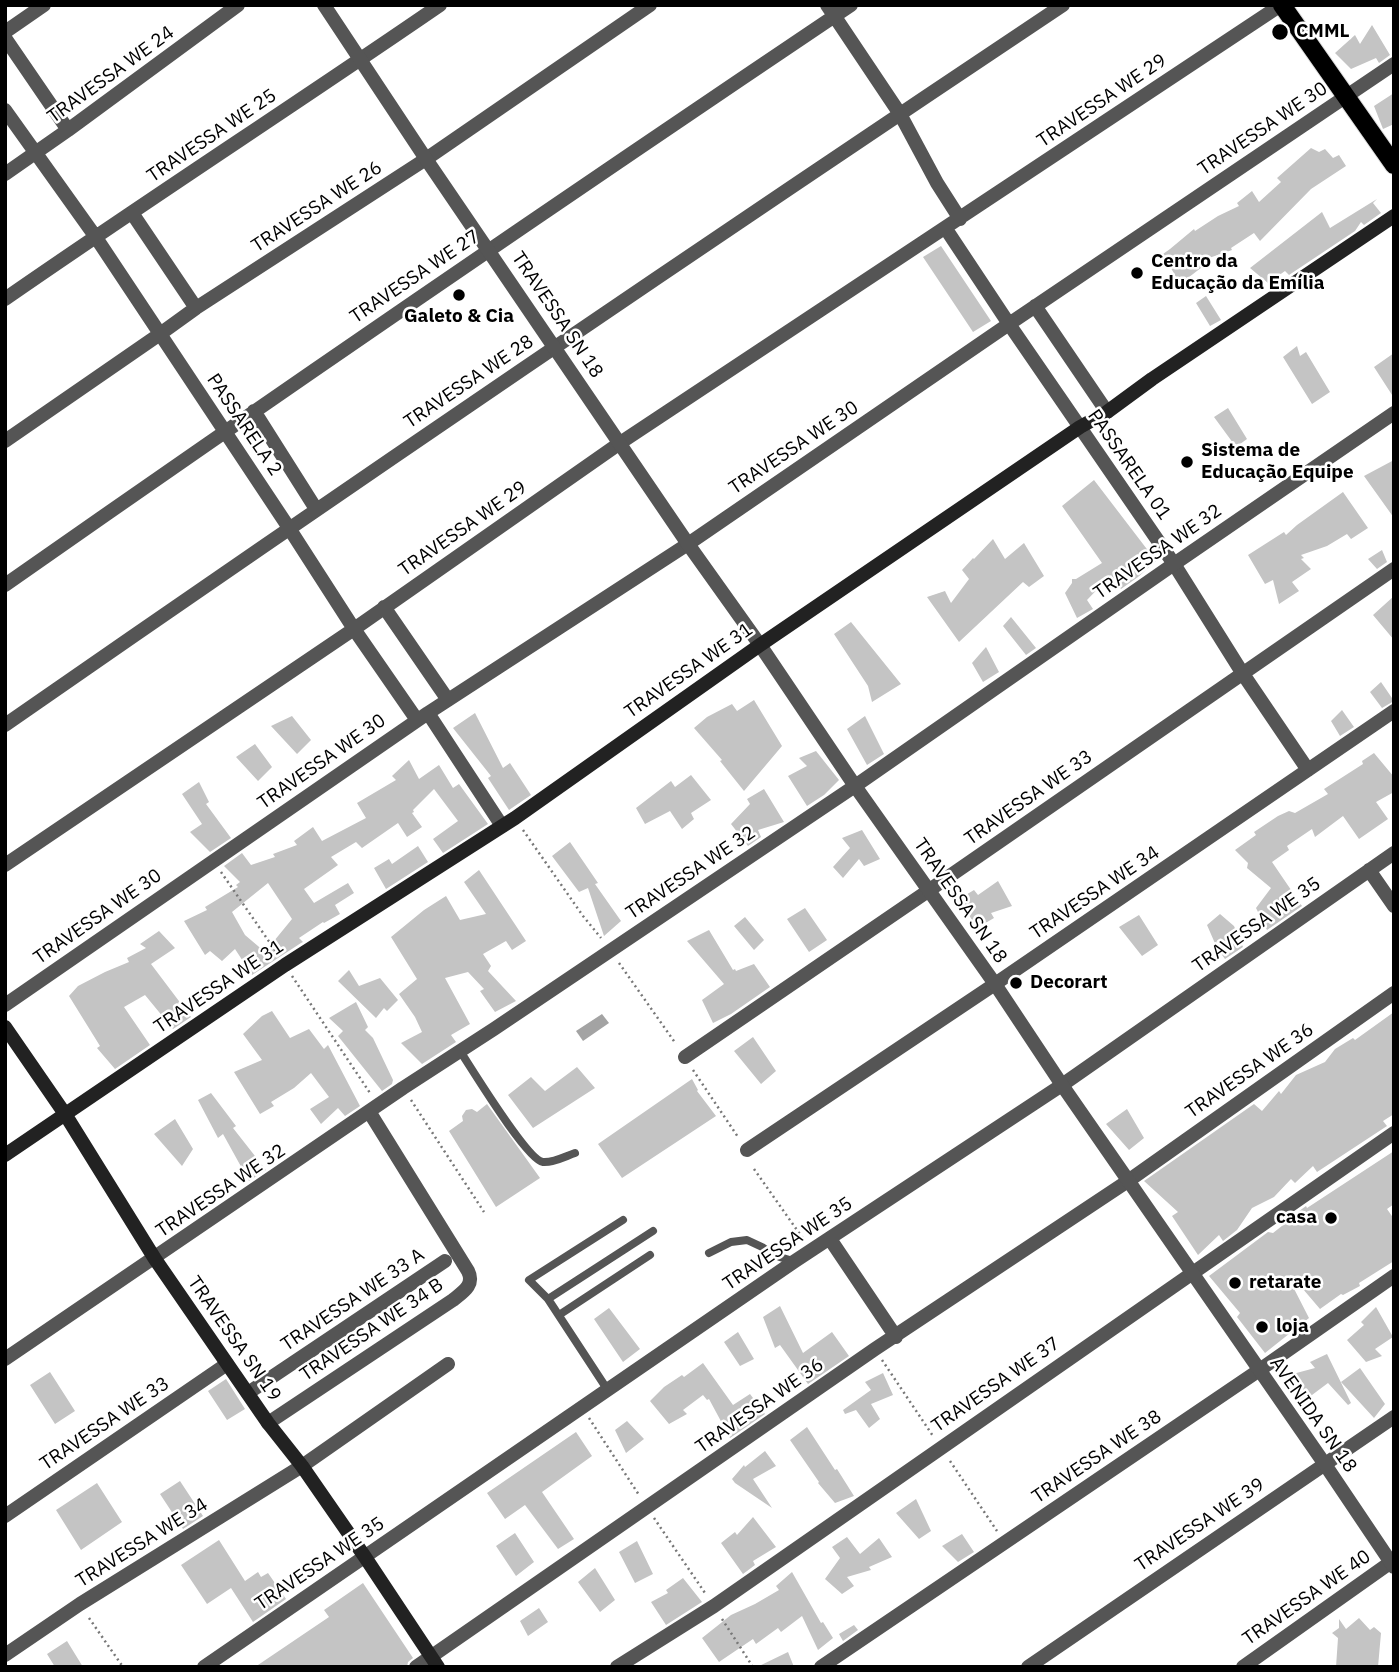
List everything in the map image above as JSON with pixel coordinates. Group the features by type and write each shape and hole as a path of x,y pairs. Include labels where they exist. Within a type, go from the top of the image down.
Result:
{"main road":[{"path":"1281,5 1394,165"},
{"name":"TRAVESSA WE 31","path":"5,1155 285,965 509,822 760,645 1394,216"},
{"name":"TRAVESSA SN 19","path":"5,1027 65,1114 155,1259 268,1423 302,1466 434,1661"}],"street":[{"path":"5,32 44,5"},
{"name":"TRAVESSA WE 24","path":"5,174 238,5"},
{"name":"TRAVESSA SN 18","path":"324,5 688,544 995,984 1128,1181"},
{"name":"TRAVESSA WE 25","path":"5,299 440,5"},
{"name":"TRAVESSA WE 26","path":"5,442 196,308 426,159 650,5"},
{"name":"TRAVESSA WE 27","path":"5,585 830,11 851,5"},
{"name":"TRAVESSA WE 28","path":"5,725 316,509 1063,5"},
{"name":"TRAVESSA WE 29","path":"5,865 354,629 620,443 1281,5"},
{"path":"830,11 900,114 937,183 960,219"},
{"path":"5,38 68,130"},
{"name":"TRAVESSA WE 30","path":"5,1005 423,716 688,544 1394,64"},
{"name":"PASSARELA 2","path":"5,110 95,236 354,629 509,822"},
{"path":"132,212 196,308"},
{"name":"PASSARELA 01","path":"946,229 1174,564 1243,674 1308,770"},
{"path":"1035,306 1107,412"},
{"path":"254,411 316,509"},
{"name":"TRAVESSA WE 32","path":"5,1359 855,786 1394,413"},
{"name":"TRAVESSA WE 33","path":"685,1057 1394,569"},
{"path":"384,607 448,700"},
{"name":"TRAVESSA WE 34","path":"747,1150 1394,711"},
{"name":"TRAVESSA WE 35","path":"204,1667 795,1261 1062,1085 1394,853"},
{"path":"1369,870 1394,906"},
{"name":"TRAVESSA WE 36","path":"416,1667 434,1661 647,1507 895,1336 1128,1181 1394,993"},
{"name":"TRAVESSA WE 34 B","path":"268,1423 466,1290 470,1284 471,1277 452,1259 374,1110"},
{"name":"TRAVESSA WE 37","path":"617,1667 714,1605 1394,1133"},
{"name":"AVENIDA SN 18","path":"1128,1181 1393,1563"},
{"path":"830,1239 895,1336"},
{"name":"TRAVESSA WE 33 A","path":"248,1393 452,1259"},
{"name":"TRAVESSA WE 38","path":"821,1667 1394,1276"},
{"name":"TRAVESSA WE 33","path":"5,1516 228,1364"},
{"path":"302,1466 449,1364"},
{"name":"TRAVESSA WE 39","path":"1028,1667 1394,1417"},
{"name":"TRAVESSA WE 34","path":"5,1655 80,1604 302,1466"},
{"name":"TRAVESSA WE 40","path":"1243,1667 1393,1563"}],"lane":[{"path":"460,1052 531,1155 546,1162 575,1153"},
{"path":"607,1389 548,1298 530,1279 623,1220"},
{"path":"548,1298 653,1231"},
{"path":"709,1253 732,1242 747,1240 774,1255 795,1261"},
{"path":"559,1315 650,1255"}],"path":[{"path":"509,822 610,950"},
{"path":"214,860 285,965 374,1110"},
{"path":"404,1088 484,1212"},
{"path":"754,1169 812,1251"},
{"path":"582,1409 753,1667"},
{"path":"80,1604 122,1667"}],"shaded area":[{"path":"602,1014 609,1023 583,1041 576,1031"}],"building":[{"path":"1372,25 1390,55 1379,63 1376,58 1351,69 1335,53 1355,35 1360,44"},
{"path":"1394,93 1394,124 1383,129 1374,106"},
{"path":"1311,148 1319,152 1325,149 1333,158 1339,155 1346,166 1311,189 1260,241 1254,233 1231,248 1232,250 1209,258 1210,261 1180,284 1163,254 1194,229 1195,231 1239,206 1237,203 1252,191 1259,202 1281,182 1277,178"},
{"path":"1377,199 1373,203 1381,213 1364,225 1361,222 1355,231 1289,275 1285,271 1268,283 1250,268 1322,212 1330,228"},
{"path":"941,246 991,321 973,332 923,257"},
{"path":"1206,296 1221,320 1210,326 1196,303"},
{"path":"1297,346 1300,356 1306,352 1330,392 1312,404 1283,357"},
{"path":"1394,353 1394,398 1374,367"},
{"path":"1228,408 1247,439 1236,447 1214,417"},
{"path":"1394,460 1394,518 1364,476"},
{"path":"1094,480 1156,561 1121,589 1111,575 1087,600 1093,609 1077,618 1065,593 1072,579 1102,563 1062,506"},
{"path":"1343,492 1368,528 1351,539 1347,534 1327,546 1301,555 1304,558 1301,559 1311,569 1292,582 1299,591 1279,604 1273,580 1265,584 1248,555 1284,532 1286,535"},
{"path":"993,539 1005,559 1024,543 1044,576 1029,587 1023,582 959,642 927,597 945,591 951,603 969,579 962,570"},
{"path":"1382,550 1387,562 1377,569 1368,559"},
{"path":"1394,596 1394,640 1373,615"},
{"path":"1011,617 1036,648 1026,655 1003,626"},
{"path":"851,622 901,684 872,702 868,686 834,634"},
{"path":"986,647 999,672 983,682 972,663"},
{"path":"1381,682 1394,701 1382,708 1370,692"},
{"path":"754,700 782,746 744,791 694,728 707,717 732,704 737,711"},
{"path":"1342,710 1354,727 1340,736 1331,721"},
{"path":"475,713 503,768 510,763 531,795 509,810 488,778 491,776 453,728"},
{"path":"292,716 311,740 297,754 271,726"},
{"path":"865,716 884,754 867,765 847,729"},
{"path":"255,744 272,767 258,781 236,757"},
{"path":"816,751 839,780 824,795 807,806 788,776 807,766 799,758"},
{"path":"1374,753 1394,777 1394,792 1376,802 1388,819 1359,839 1343,816 1315,837 1312,829 1287,846 1289,850 1272,862 1302,906 1267,930 1256,908 1271,888 1247,868 1248,863 1235,850 1256,835 1254,832 1278,816 1289,811 1295,813 1328,794 1324,789 1363,764 1362,761"},
{"path":"409,760 419,779 439,765 453,788 459,784 488,824 443,853 433,839 458,821 434,789 412,813 422,827 407,837 398,823 362,848 356,842 331,857 338,865 304,889 314,903 348,883 354,893 335,905 340,914 299,938 303,942 252,975 235,949 222,961 210,951 205,955 184,921 207,910 205,907 238,887 236,885 240,882 224,866 242,853 251,865 275,857 273,854 297,845 294,841 313,827 322,841 366,818 357,803 396,780 392,776","holes":["268,883 292,919 265,952 245,935 232,912"]},
{"path":"691,775 711,800 691,813 694,819 682,829 670,811 645,824 636,808 671,781 675,787"},
{"path":"199,782 209,802 206,804 231,838 210,852 190,832 202,824 182,794"},
{"path":"764,789 784,822 758,830 761,837 748,846 731,824 750,804 747,799"},
{"path":"862,830 880,859 864,866 859,859 843,878 833,867 850,848 842,838"},
{"path":"570,842 621,921 604,936 588,888 579,892 552,856"},
{"path":"418,846 428,862 386,889 374,868 389,859 392,864"},
{"path":"479,870 526,941 512,950 506,941 483,954 491,966 488,971 516,1001 495,1012 480,991 484,989 468,972 445,978 470,1024 451,1035 456,1042 422,1064 401,1043 422,1032 399,994 417,979 391,937 446,896 460,920 486,914 464,882"},
{"path":"998,881 1012,906 991,913 994,918 977,928 959,899 974,890 978,895"},
{"path":"805,908 827,940 809,952 787,919"},
{"path":"1220,914 1234,926 1243,947 1225,959 1207,925"},
{"path":"1139,915 1158,945 1142,956 1119,927"},
{"path":"745,917 764,940 754,950 734,926"},
{"path":"709,930 733,970 754,964 770,987 713,1023 702,1000 724,984 687,941"},
{"path":"159,931 175,948 151,964 191,1017 173,1029 145,995 124,1007 150,1045 115,1069 97,1048 100,1046 69,996 78,986 129,962 127,958 146,948 140,944"},
{"path":"349,970 359,986 380,978 398,1000 387,1011 384,1008 376,1018 338,981"},
{"path":"356,1002 368,1027 365,1030 373,1038 393,1080 392,1084 382,1091 338,1036 343,1031 329,1018"},
{"path":"272,1011 290,1038 309,1029 324,1049 328,1045 360,1106 345,1116 338,1108 321,1124 310,1109 329,1097 311,1073 294,1088 271,1102 274,1106 260,1114 234,1072 262,1060 243,1034 262,1016"},
{"path":"1394,1012 1394,1114 1383,1121 1387,1126 1317,1172 1313,1166 1295,1183 1291,1179 1274,1197 1252,1208 1237,1230 1223,1241 1219,1235 1198,1255 1172,1216 1178,1212 1144,1181 1254,1104 1262,1111 1279,1091 1281,1094 1296,1075 1325,1062 1335,1049 1353,1038 1355,1040"},
{"path":"753,1037 776,1071 761,1084 734,1051"},
{"path":"577,1067 595,1088 533,1128 508,1095 531,1077 545,1091"},
{"path":"692,1079 697,1091 716,1116 622,1178 598,1144"},
{"path":"211,1093 236,1126 233,1128 266,1170 249,1181 223,1134 218,1138 198,1100"},
{"path":"487,1104 540,1178 496,1207 449,1131 463,1121 462,1116 466,1110 477,1112"},
{"path":"1127,1109 1144,1138 1129,1150 1106,1124"},
{"path":"175,1119 193,1149 182,1166 154,1134"},
{"path":"1394,1151 1394,1204 1387,1209 1394,1219 1394,1261 1359,1283 1360,1286 1341,1294 1320,1309 1291,1275 1288,1277 1309,1318 1265,1353 1237,1317 1240,1313 1209,1276 1268,1232 1273,1233 1306,1206 1307,1208"},
{"path":"780,1306 803,1353 832,1332 849,1356 808,1384 780,1345 775,1348 763,1317"},
{"path":"1376,1307 1393,1337 1375,1349 1382,1356 1366,1362 1347,1340 1364,1325 1361,1322"},
{"path":"609,1308 640,1349 623,1362 594,1319"},
{"path":"738,1332 754,1359 740,1366 724,1342"},
{"path":"1327,1354 1351,1403 1348,1405 1328,1383 1300,1404 1289,1375 1315,1368 1310,1362"},
{"path":"703,1363 733,1405 750,1394 765,1414 730,1438 709,1399 703,1395 683,1410 687,1414 669,1424 650,1401 664,1387"},
{"path":"1360,1368 1385,1404 1374,1418 1341,1382"},
{"path":"50,1372 75,1411 55,1424 30,1385"},
{"path":"883,1373 893,1395 871,1404 880,1419 869,1428 856,1410 845,1414 843,1410 871,1390 865,1382"},
{"path":"226,1379 245,1409 227,1420 208,1391"},
{"path":"627,1421 644,1439 626,1453 615,1430"},
{"path":"807,1427 854,1496 835,1503 818,1483 790,1440"},
{"path":"576,1432 592,1456 542,1492 574,1539 558,1549 525,1505 505,1519 487,1493"},
{"path":"765,1451 776,1466 753,1479 772,1508 732,1479 744,1465 745,1467"},
{"path":"180,1481 203,1516 183,1529 160,1494"},
{"path":"97,1483 122,1522 81,1550 56,1510"},
{"path":"916,1499 931,1531 919,1539 896,1513"},
{"path":"753,1517 776,1547 753,1561 755,1565 743,1574 721,1543 735,1532 737,1535"},
{"path":"515,1533 534,1562 516,1576 496,1546"},
{"path":"962,1534 974,1552 958,1562 942,1546"},
{"path":"847,1537 860,1554 879,1538 892,1557 869,1567 871,1570 847,1577 854,1586 842,1594 825,1579 840,1558 832,1547"},
{"path":"219,1540 245,1581 258,1572 261,1577 268,1573 286,1599 253,1622 231,1588 207,1604 181,1565"},
{"path":"637,1541 653,1574 635,1583 619,1552"},
{"path":"595,1568 615,1600 600,1612 578,1582"},
{"path":"792,1572 821,1623 823,1622 833,1638 818,1650 802,1616 781,1632 778,1628 756,1644 753,1639 719,1662 702,1638 731,1615 779,1590 776,1586"},
{"path":"683,1578 702,1602 666,1625 651,1602 668,1593 666,1590"},
{"path":"363,1583 413,1658 407,1667 255,1667 329,1617 324,1610"},
{"path":"539,1608 548,1622 528,1636 520,1621"},
{"path":"1359,1618 1370,1630 1374,1627 1381,1633 1378,1667 1336,1667 1338,1638 1332,1633 1339,1628 1339,1619 1346,1629"},
{"path":"854,1625 858,1630 843,1641 839,1634"},
{"path":"67,1641 83,1667 55,1667 47,1654"},
{"path":"788,1652 794,1667 757,1667"}],"place":[{"name":"CMML","path":"1280,32"},
{"name":"Centro da Educação da Emília","path":"1137,273"},
{"name":"Galeto & Cia","path":"459,295"},
{"name":"Sistema de Educação Equipe","path":"1187,462"},
{"name":"Decorart","path":"1016,983"},
{"name":"casa","path":"1331,1218"},
{"name":"retarate","path":"1235,1283"},
{"name":"loja","path":"1262,1327"}]}
